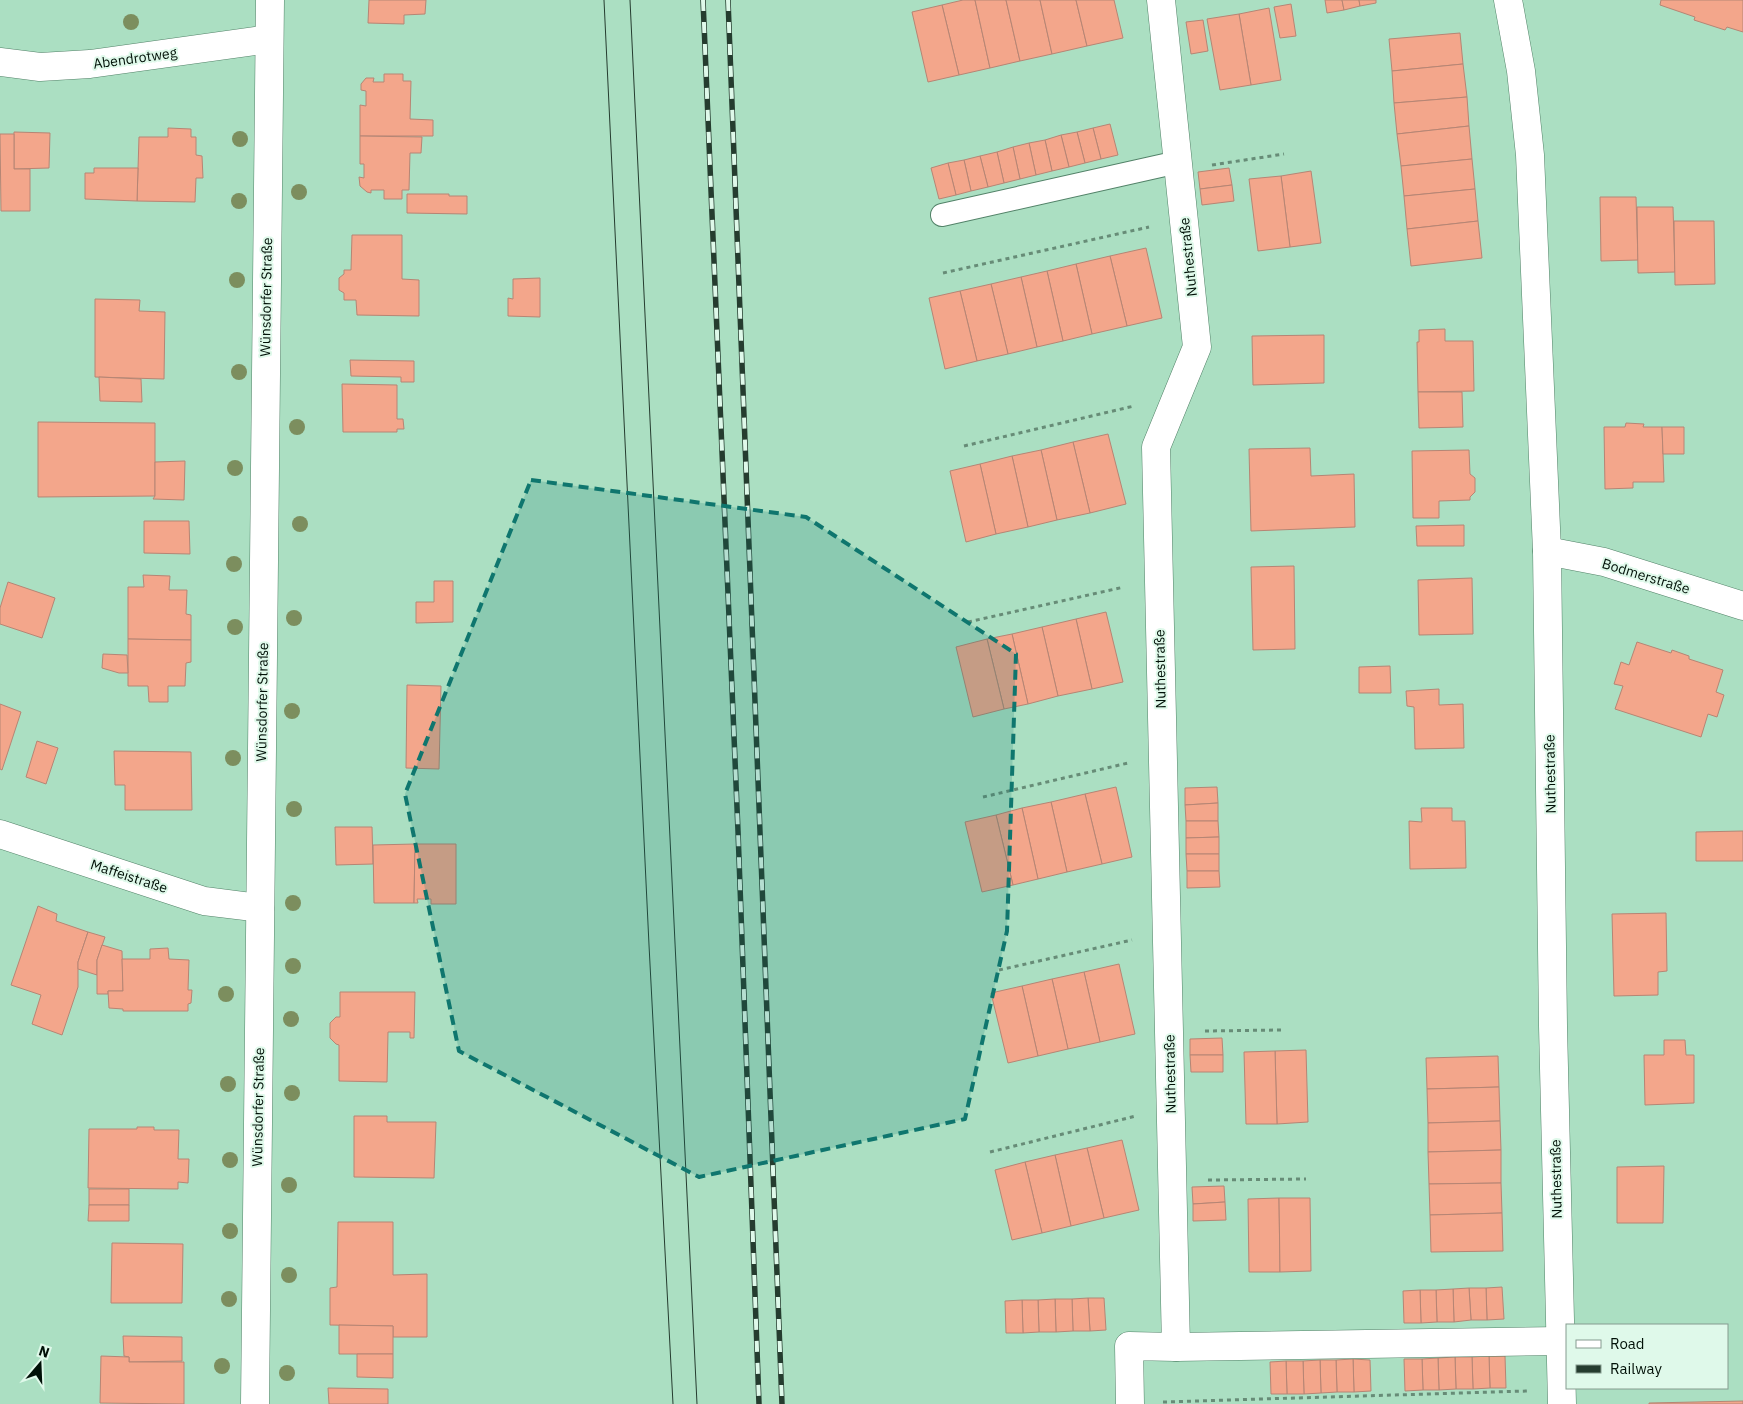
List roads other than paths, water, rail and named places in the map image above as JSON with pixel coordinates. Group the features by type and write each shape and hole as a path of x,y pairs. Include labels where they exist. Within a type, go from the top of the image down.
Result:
{"street":[{"name":"Wünsdorfer Straße","path":"255,1404 270,0"},
{"name":"Nuthestraße","path":"1161,0 1197,347 1156,447 1176,1347"},
{"name":"Nuthestraße","path":"1508,0 1521,70 1530,155 1547,551 1553,1026 1562,1404"},
{"name":"Abendrotweg","path":"0,62 40,67 90,64 269,39"},
{"name":"Bodmerstraße","path":"1547,551 1604,562 1743,606"},
{"name":"Maffeistraße","path":"0,834 204,901 260,908"},
{"path":"1130,1404 1129,1346 1176,1347 1560,1341"}],"lane":[{"path":"942,215 1178,166"}],"tram line":[{"path":"604,0 673,1404"},
{"path":"630,0 697,1404"}],"railway":[{"path":"703,0 738,831 759,1404"},
{"path":"728,0 782,1404"}]}
